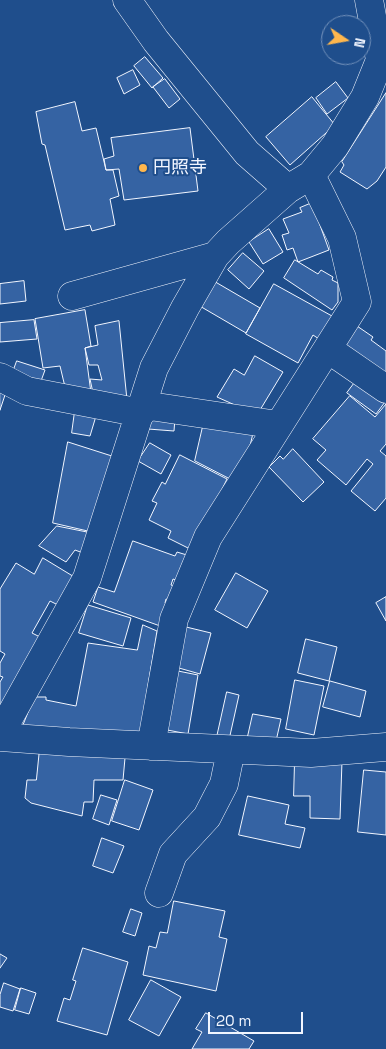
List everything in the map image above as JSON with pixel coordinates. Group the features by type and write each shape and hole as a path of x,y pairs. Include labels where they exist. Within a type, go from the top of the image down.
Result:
{"street":[{"path":"127,0 156,41 247,153 288,189"},
{"path":"369,0 383,64 335,146 311,175 288,189 228,242 215,256 185,308 154,368 87,578 0,735 151,746 311,753 386,747"},
{"path":"151,746 174,619 208,537 357,302 342,238 311,175"},
{"path":"72,296 215,256"},
{"path":"328,349 386,389"},
{"path":"0,377 27,391 142,409 278,425"},
{"path":"159,894 173,854 207,817 224,784 231,750"}],"building":[{"path":"145,57 163,78 152,88 134,66"},
{"path":"133,70 140,85 124,94 117,78"},
{"path":"165,79 180,99 169,108 153,87"},
{"path":"336,82 348,98 327,114 316,98"},
{"path":"386,93 386,167 377,181 367,189 340,172 344,165 342,162"},
{"path":"312,97 335,125 290,165 266,137"},
{"path":"75,102 82,131 96,128 106,170 113,170 119,196 110,199 115,225 92,231 90,225 65,230 45,145 42,144 36,112"},
{"path":"190,128 198,191 124,200 119,169 106,170 104,159 114,156 111,138"},
{"path":"312,203 329,250 298,262 293,248 287,250 282,235 289,233 283,219 302,212 300,208"},
{"path":"269,229 283,252 263,264 249,242"},
{"path":"243,253 264,271 249,289 228,270"},
{"path":"295,260 318,274 321,270 333,277 332,280 338,283 338,302 332,310 284,278"},
{"path":"212,280 260,308 246,333 198,305"},
{"path":"24,281 26,301 0,304 0,284"},
{"path":"274,284 332,316 319,339 313,335 298,363 246,334"},
{"path":"85,310 91,346 85,348 91,393 65,387 60,366 43,368 35,319"},
{"path":"34,320 37,339 0,342 0,323"},
{"path":"119,321 127,400 93,393 90,379 102,380 98,365 89,365 85,348 98,345 95,326"},
{"path":"357,326 373,337 371,340 386,351 386,379 342,346"},
{"path":"255,356 283,372 257,415 217,397 234,369 244,375"},
{"path":"17,361 45,370 41,381 13,372"},
{"path":"356,381 385,402 376,414 347,393"},
{"path":"0,390 6,392 0,410"},
{"path":"350,396 375,417 386,404 386,444 380,451 386,456 386,498 375,511 351,491 373,464 367,459 346,485 317,460 326,450 313,439"},
{"path":"75,411 96,416 90,436 72,433"},
{"path":"147,418 175,418 174,431 148,429"},
{"path":"204,422 254,429 249,450 232,480 195,461"},
{"path":"68,442 115,457 92,532 53,523"},
{"path":"150,443 171,455 161,474 138,461"},
{"path":"293,449 324,482 303,502 269,467 280,456 283,459"},
{"path":"180,455 227,479 196,543 188,548 168,538 171,531 149,520 157,503 152,501 162,482 165,484"},
{"path":"57,526 92,533 83,553 75,550 66,562 39,546"},
{"path":"133,541 175,556 177,552 190,556 181,582 173,579 171,585 178,588 174,601 166,599 165,603 171,605 163,627 93,602 98,587 114,592"},
{"path":"43,558 76,578 60,606 50,601 32,633 42,638 0,707 0,682 3,677 0,676 0,663 5,654 0,651 0,589 16,563 34,574"},
{"path":"236,573 268,591 247,628 215,610"},
{"path":"386,597 386,621 376,603"},
{"path":"88,605 131,618 123,646 79,633"},
{"path":"143,625 157,631 139,741 21,730 34,697 46,697 46,700 76,706 88,643 137,650"},
{"path":"182,626 211,633 200,674 172,666"},
{"path":"306,639 337,647 329,681 298,673"},
{"path":"168,669 198,675 188,734 157,728"},
{"path":"295,680 324,686 314,735 286,729"},
{"path":"330,681 366,691 360,717 323,707"},
{"path":"227,692 239,695 229,740 217,737"},
{"path":"253,714 281,719 274,750 246,745"},
{"path":"40,748 125,758 123,780 94,780 93,802 84,802 82,816 31,803 25,798 27,780 36,780"},
{"path":"295,760 342,761 340,819 310,818 310,796 294,796"},
{"path":"364,770 386,772 386,835 358,832"},
{"path":"125,780 153,790 139,830 112,821"},
{"path":"101,795 117,800 109,825 93,819"},
{"path":"248,796 289,805 285,824 305,828 300,848 239,835"},
{"path":"102,838 124,846 113,873 93,866"},
{"path":"174,901 225,911 219,937 227,939 216,991 143,975 149,946 156,948 160,932 167,933"},
{"path":"131,909 142,913 135,936 123,932"},
{"path":"83,948 128,962 107,1035 57,1021 64,998 70,1000 76,981 73,980"},
{"path":"0,954 7,958 0,968"},
{"path":"151,980 181,997 159,1036 129,1020"},
{"path":"4,983 20,989 13,1011 0,1007 0,995"},
{"path":"21,988 36,993 29,1014 15,1010"},
{"path":"206,1013 254,1041 249,1049 192,1049 202,1032 196,1029"}],"place":[{"name":"円照寺","path":"143,168"}]}
